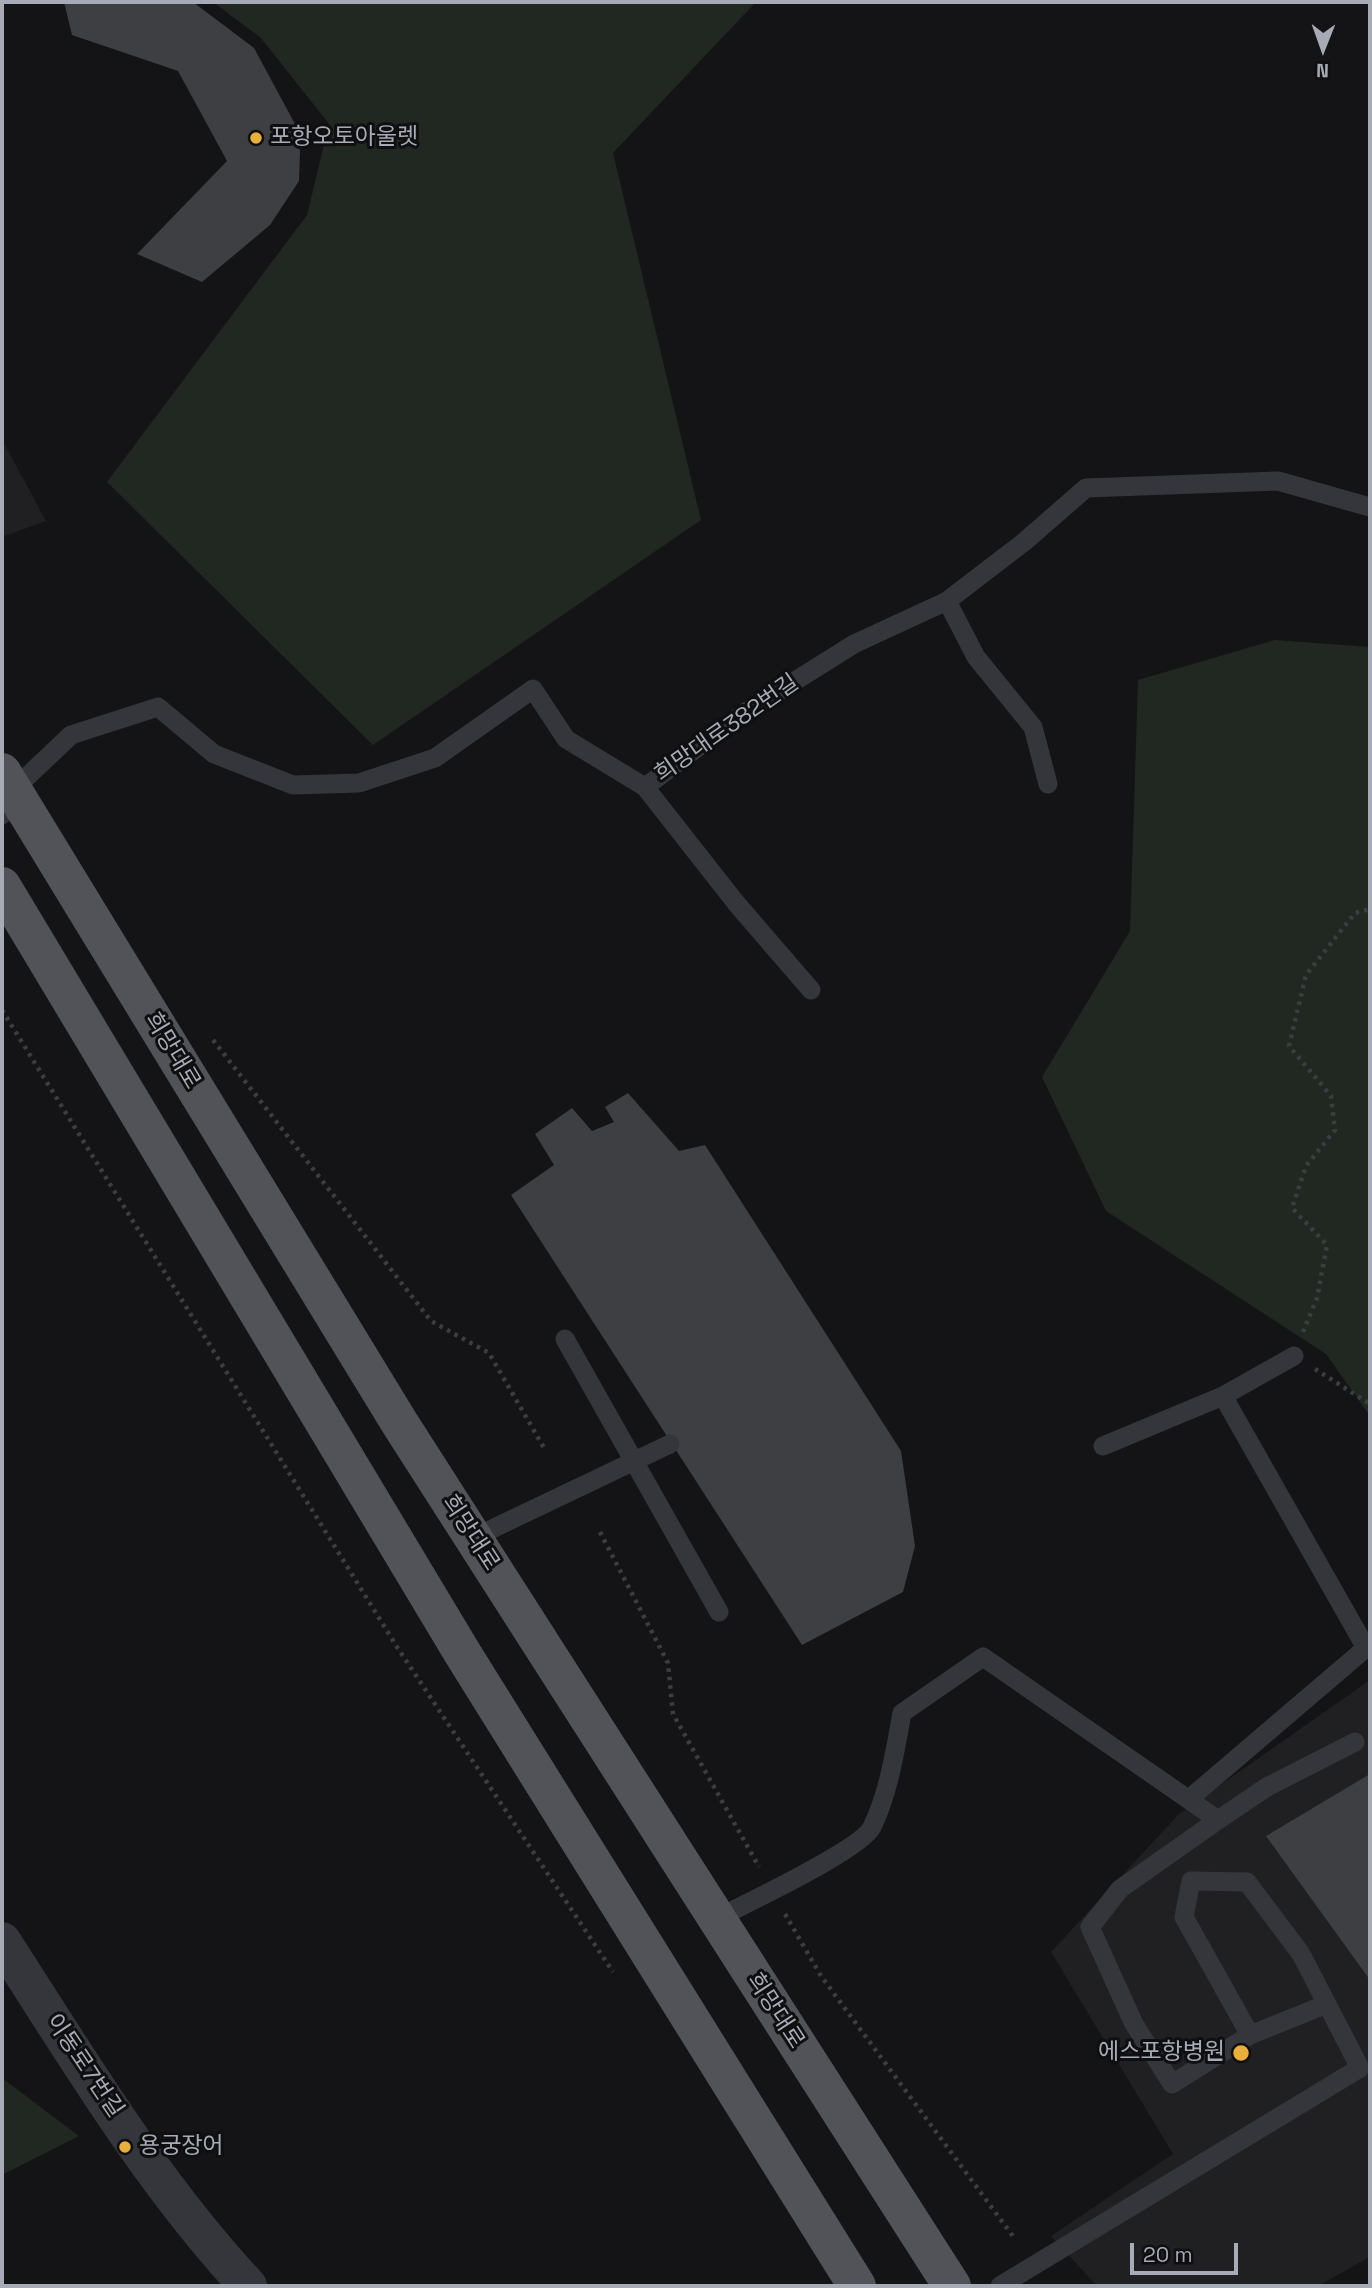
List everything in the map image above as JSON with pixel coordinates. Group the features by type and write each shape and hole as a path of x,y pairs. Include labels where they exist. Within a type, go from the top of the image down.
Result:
{"main road":[{"name":"희망대로","path":"5,793 473,1538 951,2286"},
{"path":"2,886 463,1654 857,2286"}],"street":[{"name":"이동로7번길","path":"2,1941 102,2096 210,2245 248,2286"}],"lane":[{"name":"희망대로382번길","path":"5,793 71,735 158,707 214,754 293,785 359,783 435,758 533,689 566,740 645,787 741,715 854,644 947,601 1024,542 1086,488 1278,481 1370,508"},
{"path":"947,601 976,657 1033,727 1048,784"},
{"path":"645,787 736,903 811,990"},
{"path":"565,1339 719,1612"},
{"path":"1103,1446 1223,1396 1294,1356"},
{"path":"1189,1799 1366,1648 1223,1396"},
{"path":"473,1538 670,1444"},
{"path":"716,1919 816,1869 871,1830 892,1767 902,1713 983,1657 1218,1820"},
{"path":"1327,2004 1250,2035 1172,2084 1134,2024 1090,1927 1121,1889 1218,1820 1266,1787 1355,1742"},
{"path":"1000,2286 1360,2068 1301,1954 1247,1882 1191,1881 1184,1917 1250,2035"}],"path":[{"path":"1370,908 1355,913 1306,975 1289,1046 1331,1096 1335,1130 1306,1166 1292,1208 1326,1245 1317,1298 1294,1356 1370,1404"},
{"path":"2,1010 397,1647 619,1981"},
{"path":"206,1031 430,1321 489,1353 544,1448"},
{"path":"600,1532 667,1663 673,1714 821,1976 1015,2239"}],"shaded area":[{"path":"213,2 756,2 613,153 701,520 373,745 107,482 307,215 329,124 261,38"},
{"path":"2,439 46,521 2,537"},
{"path":"1275,640 1370,647 1370,1416 1326,1354 1106,1211 1042,1077 1130,931 1138,680"},
{"name":"에스포항병원","path":"1370,1680 1370,2257 1318,2286 1097,2286 1051,2236 1173,2154 1051,1952 1179,1814"},
{"path":"2,2078 79,2136 2,2175"}],"building":[{"name":"포항오토아울렛","path":"64,2 193,2 254,48 295,124 300,151 299,181 270,225 202,282 137,254 227,161 178,71 72,35"},
{"path":"628,1093 679,1151 705,1145 901,1451 915,1546 903,1592 802,1645 511,1195 554,1165 535,1134 572,1108 592,1131 614,1122 605,1107"},
{"path":"1370,1774 1370,1980 1266,1836"}],"place":[{"name":"포항오토아울렛","path":"256,138"},
{"name":"에스포항병원","path":"1241,2053"},
{"name":"용궁장어","path":"125,2147"}]}
